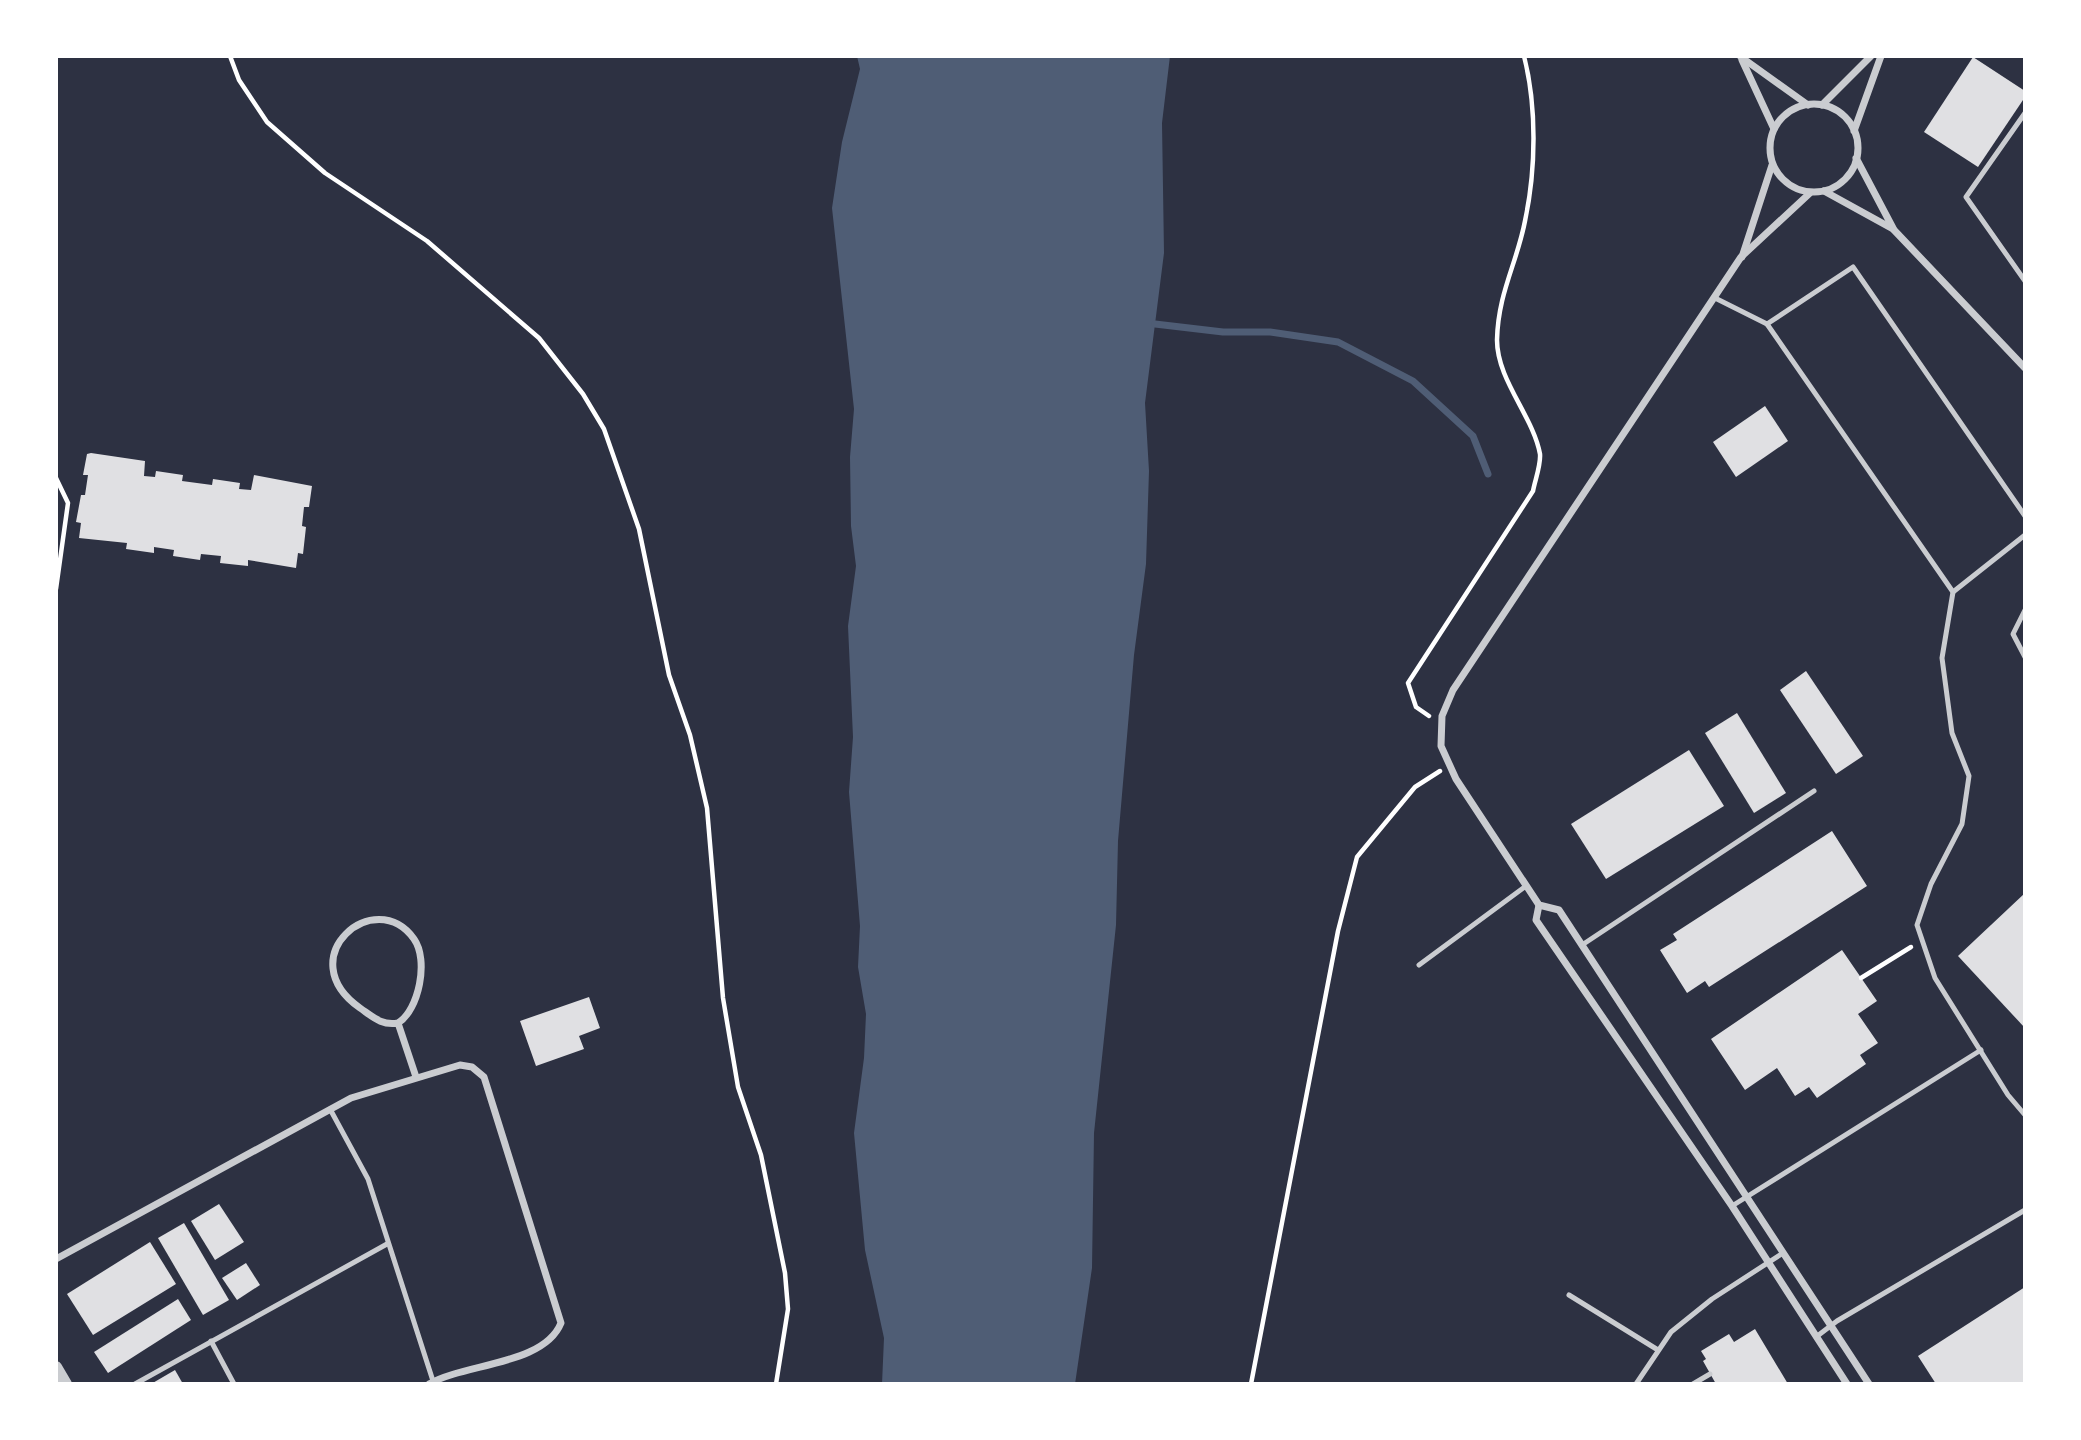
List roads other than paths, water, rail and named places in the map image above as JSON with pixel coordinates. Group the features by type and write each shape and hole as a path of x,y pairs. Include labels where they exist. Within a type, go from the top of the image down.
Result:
{"street":[{"path":"1822,105 1871,56"},
{"path":"1881,56 1854,132 1856,158 1894,230 2025,368"},
{"path":"1741,57 1808,105"},
{"path":"1741,57 1774,129"},
{"path":"1854,132 1842,115 1822,105 1808,105 1793,110 1774,129 1770,143 1773,164 1784,182 1796,190 1810,193 1824,191 1848,176 1856,158"},
{"path":"1773,164 1741,257 1453,691 1442,716 1441,746 1449,764 1526,886 1539,905 1559,910 1869,1384"},
{"path":"1824,191 1894,230"},
{"path":"1741,257 1810,193"},
{"path":"1539,905 1536,920 1732,1206 1847,1384"},
{"path":"367,922 388,922 400,926 416,941 421,968 415,1000 405,1019 398,1023 387,1025 379,1021 351,1001 338,985 332,962 334,950 339,940 356,926 367,922"},
{"path":"398,1023 416,1077"},
{"path":"56,1259 351,1098 460,1065 472,1067 484,1077 561,1323 556,1335 533,1351 431,1383"},
{"path":"56,1367 66,1384"}],"lane":[{"path":"2025,113 1966,197 2025,281"},
{"path":"1767,324 1853,267 2025,516"},
{"path":"1715,298 1767,324 1953,592"},
{"path":"2025,535 1953,592 1942,658 1952,733 1969,776 1962,824 1931,884 1917,925 1936,978 2025,1115"},
{"path":"2025,610 2013,634 2025,657"},
{"path":"1582,946 1814,791"},
{"path":"1419,965 1526,886"},
{"path":"1732,1206 1981,1050"},
{"path":"330,1109 368,1179 431,1383"},
{"path":"1816,1337 2025,1210"},
{"path":"135,1384 387,1244"},
{"path":"1636,1384 1671,1332 1701,1307 1783,1253"},
{"path":"1569,1295 1658,1350"},
{"path":"211,1341 234,1384"},
{"path":"1693,1384 1710,1374"}],"water":[{"path":"857,56 1170,56 1162,123 1164,253 1145,403 1149,471 1146,564 1134,655 1118,841 1116,925 1094,1133 1092,1268 1075,1384 882,1384 884,1338 865,1250 854,1133 864,1058 866,1014 858,967 860,926 849,792 853,737 848,626 856,566 851,526 850,457 854,409 832,208 842,142 860,69"}],"waterway":[{"path":"1155,324 1223,332 1270,332 1338,342 1413,381 1473,436 1488,474"}]}
